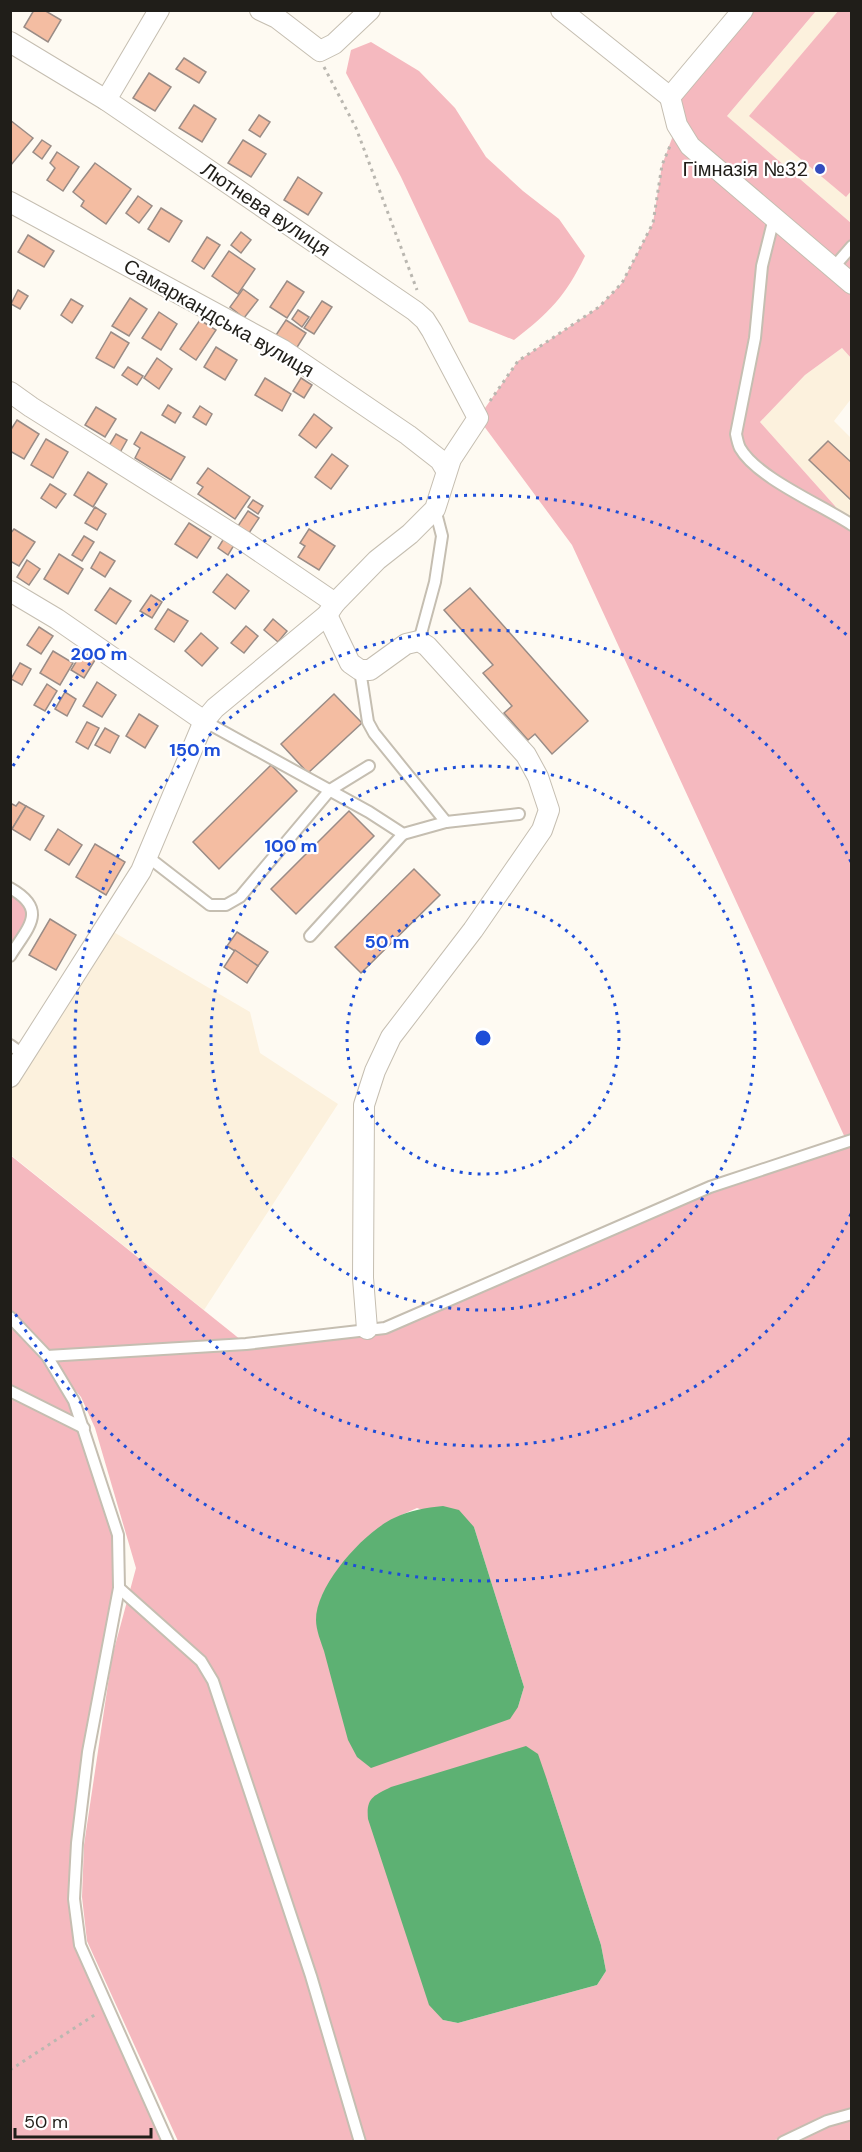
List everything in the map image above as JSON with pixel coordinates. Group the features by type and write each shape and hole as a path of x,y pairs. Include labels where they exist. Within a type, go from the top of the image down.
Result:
{"street":[{"path":"106,100 159,10"},
{"path":"260,10 277,18 320,51 334,44 370,10"},
{"path":"561,10 670,97 676,124 690,146 852,284"},
{"path":"670,97 743,10"},
{"name":"Лютнева вулиця","path":"10,42 106,100 415,311 425,320 478,418"},
{"name":"Самаркандська вулиця","path":"10,202 283,350 408,435 440,460 446,470"},
{"path":"10,392 244,541 331,609 350,663 360,670 370,670 406,644 418,641 427,646 526,755 538,777 549,810 542,830 473,930 391,1037 375,1071 364,1105 363,1278 367,1329"},
{"path":"10,1077 17,1050 148,857 204,721 215,708 331,609 377,560 410,534 435,509 451,459 478,418"},
{"path":"10,591 57,619 204,721"}],"lane":[{"path":"774,218 762,266 755,338 736,434 740,448 751,462 773,478 852,525"},
{"path":"833,268 852,246"},
{"path":"418,641 435,582 442,536 435,509"},
{"path":"360,670 368,722 374,734 446,822"},
{"path":"204,721 369,812 403,834"},
{"path":"148,857 210,905 226,905 240,897 330,790 369,766"},
{"path":"310,936 403,834 446,822 519,814"},
{"path":"10,888 24,895 31,904 33,914 10,956"},
{"path":"46,1356 246,1344 385,1328 710,1187 852,1140"},
{"path":"10,1317 46,1356 74,1401 118,1535 118,1588 88,1752 77,1843 74,1899 80,1945 168,2142"},
{"path":"10,1391 84,1428"},
{"path":"118,1588 201,1661 213,1681 311,1976 360,2142"},
{"path":"783,2142 827,2121 852,2114"}],"path":[{"path":"320,51 325,72 360,139 415,283 425,320"},
{"path":"478,418 518,362 599,307 622,284 653,223 662,165 676,124"},
{"path":"10,2070 108,2007"}],"shaded area":[{"name":"Гімназія №32","path":"839,10 852,11 852,190 846,197 749,116"},
{"path":"743,11 816,11 727,116 851,223 851,358 842,348 805,375 760,422 835,506 851,531 851,2108 825,2117 771,2142 178,2141 87,1941 82,1897 84,1845 112,1657 136,1568 95,1428 81,1397 50,1361 74,1401 118,1535 119,1588 77,1843 80,1945 168,2141 11,2141 10,1155 246,1344 385,1328 710,1187 847,1142 572,545 478,418 518,361 599,307 622,283 653,223 662,165 677,125 670,97","holes":["417,1508 474,1527 524,1687 518,1707 321,1598 340,1568 360,1544 385,1524","547,1780 601,1945 606,1971 597,1985 458,2023 443,2020"]},
{"name":"Гімназія №32","path":"816,11 851,11 851,223 727,116"},
{"path":"371,42 419,71 455,108 486,157 523,191 559,219 585,256 570,283 555,303 514,340 469,322 401,177 346,73 351,50"},
{"path":"842,348 851,358 851,399 834,421 851,438 851,531 835,506 760,422 805,375"},
{"path":"11,888 33,914 11,956"},
{"path":"105,927 250,1012 260,1053 338,1104 204,1310 11,1155 11,1077"},
{"path":"443,1506 459,1510 474,1527 524,1687 518,1707 510,1719 371,1768 357,1757 348,1740 317,1628 318,1606 333,1576 356,1547 369,1535 400,1515"},
{"path":"526,1746 538,1754 601,1945 606,1971 597,1985 458,2023 443,2020 429,2005 368,1819 368,1806 375,1796 391,1787"},
{"path":"851,2114 851,2141 783,2142"}],"building":[{"path":"34,10 44,10 61,20 48,42 24,27"},
{"path":"184,58 206,72 199,83 176,69"},
{"path":"149,73 171,87 155,111 133,98"},
{"path":"194,105 216,119 202,142 179,128"},
{"path":"259,115 270,122 260,137 249,130"},
{"path":"10,120 33,138 11,165 10,164"},
{"path":"42,140 51,146 42,159 33,152"},
{"path":"243,140 266,154 251,177 228,163"},
{"path":"57,152 79,167 63,191 47,180 55,168 50,163"},
{"path":"95,163 131,189 106,224 81,206 84,201 73,192"},
{"path":"298,177 322,193 308,215 284,200"},
{"path":"138,196 152,206 139,223 126,213"},
{"path":"161,208 182,221 169,242 148,229"},
{"path":"241,232 251,240 241,253 231,245"},
{"path":"28,235 54,251 44,267 18,252"},
{"path":"207,237 220,245 204,269 192,261"},
{"path":"229,251 255,269 238,294 212,276"},
{"path":"287,281 304,292 287,318 270,307"},
{"path":"243,289 258,300 244,318 230,307"},
{"path":"18,290 28,296 20,309 11,304"},
{"path":"130,298 147,309 129,336 112,326"},
{"path":"71,299 83,306 72,323 61,315"},
{"path":"322,301 332,307 314,334 304,328"},
{"path":"298,310 309,317 302,327 292,319"},
{"path":"159,312 177,324 161,350 142,338"},
{"path":"200,320 216,330 196,360 180,349"},
{"path":"286,320 306,333 296,349 276,335"},
{"path":"111,332 129,343 114,368 96,358"},
{"path":"216,347 237,360 225,380 204,367"},
{"path":"157,358 172,369 159,389 144,378"},
{"path":"128,367 143,376 137,385 122,375"},
{"path":"265,378 291,394 282,411 255,395"},
{"path":"301,378 312,385 304,398 293,391"},
{"path":"168,405 181,413 175,423 162,415"},
{"path":"200,406 212,414 206,425 193,417"},
{"path":"96,407 116,419 105,437 85,425"},
{"path":"314,414 332,428 316,448 299,435"},
{"path":"17,420 39,434 24,459 10,451 10,431"},
{"path":"141,432 185,457 171,480 135,458 140,448 134,444"},
{"path":"116,434 127,440 118,456 107,449"},
{"path":"46,439 68,452 53,478 31,465"},
{"path":"828,441 852,463 852,501 809,460"},
{"path":"332,454 348,466 331,489 315,477"},
{"path":"208,468 250,497 235,519 198,494 203,487 197,483"},
{"path":"88,472 107,484 93,507 74,495"},
{"path":"50,484 66,494 56,508 41,498"},
{"path":"253,500 263,506 258,514 248,507"},
{"path":"95,507 106,514 97,530 85,523"},
{"path":"248,511 259,518 249,533 238,526"},
{"path":"189,523 211,537 197,558 175,544"},
{"path":"14,529 35,542 19,566 10,561 10,534"},
{"path":"309,529 335,546 319,570 298,557 305,546 300,543"},
{"path":"226,535 236,542 228,555 218,548"},
{"path":"84,536 94,542 82,561 72,555"},
{"path":"100,552 115,561 105,577 91,568"},
{"path":"59,554 83,569 68,594 44,579"},
{"path":"27,560 40,569 29,585 17,577"},
{"path":"227,574 249,591 235,609 213,592"},
{"path":"110,588 131,601 116,624 95,610"},
{"path":"470,588 588,721 552,754 535,734 528,740 504,713 512,706 483,673 493,665 444,610"},
{"path":"151,595 162,602 152,618 140,611"},
{"path":"168,609 188,621 174,642 155,629"},
{"path":"273,619 287,631 278,642 264,630"},
{"path":"246,626 258,636 244,653 231,643"},
{"path":"39,627 53,636 41,654 27,645"},
{"path":"201,633 218,648 202,666 185,651"},
{"path":"53,651 73,663 60,685 40,673"},
{"path":"82,652 95,660 84,678 71,670"},
{"path":"20,663 31,669 22,685 11,679"},
{"path":"97,682 116,695 102,717 83,706"},
{"path":"47,684 57,691 45,711 34,705"},
{"path":"65,692 76,699 67,716 55,709"},
{"path":"334,694 362,723 308,773 281,744"},
{"path":"139,714 158,726 145,748 126,736"},
{"path":"87,722 99,728 88,749 76,742"},
{"path":"105,728 119,736 110,753 95,745"},
{"path":"271,765 297,791 219,869 193,842"},
{"path":"19,802 26,806 12,829 10,828 10,803 16,806"},
{"path":"26,806 44,816 30,840 12,829"},
{"path":"349,811 374,836 296,914 271,889"},
{"path":"58,829 82,845 69,865 45,850"},
{"path":"95,844 125,862 106,895 76,877"},
{"path":"414,869 440,895 361,973 335,947"},
{"path":"50,919 76,935 56,970 29,955"},
{"path":"237,932 268,952 258,966 227,946"},
{"path":"235,950 258,966 247,983 224,967"}],"place":[{"name":"Гімназія №32","path":"820,169"}]}
